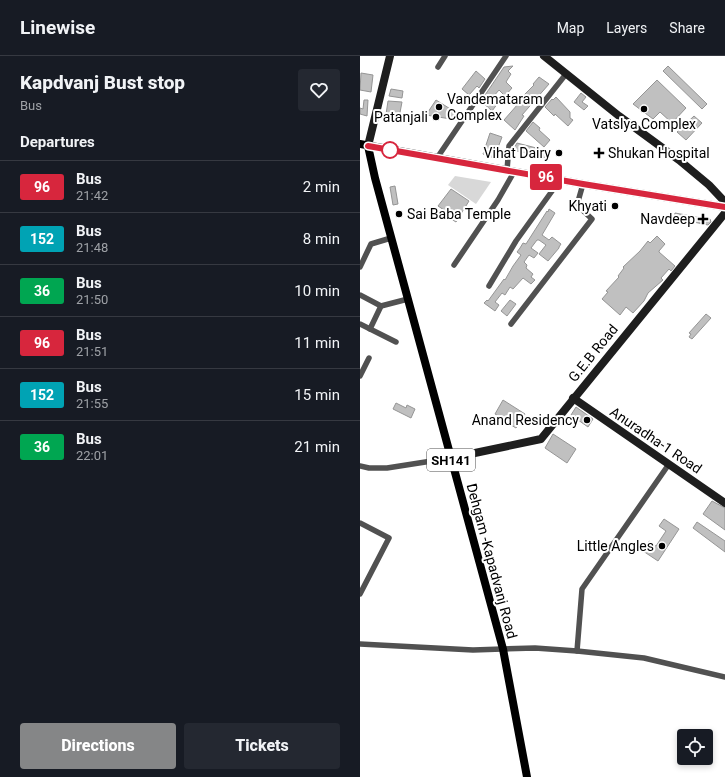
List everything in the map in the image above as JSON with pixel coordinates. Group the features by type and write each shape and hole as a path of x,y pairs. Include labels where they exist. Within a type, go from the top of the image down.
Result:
{"main road":[{"path":"364,147 725,207"},
{"name":"Dehgam -Kapadvanj Road","path":"364,147 408,299 503,649 527,777"}],"street":[{"path":"364,147 390,56"},
{"path":"438,67 445,56"},
{"path":"437,158 506,56"},
{"path":"544,56 619,116 691,170 709,185 725,202"},
{"path":"454,265 498,200 510,171 509,146 566,74"},
{"path":"489,286 516,241 560,180"},
{"path":"511,324 592,219 577,206 583,184"},
{"name":"G.E.B Road","path":"451,458 541,439 725,213"},
{"path":"360,267 371,244 391,238"},
{"path":"360,295 381,306 408,299"},
{"path":"370,329 381,306"},
{"path":"360,324 396,342"},
{"path":"360,376 369,358"},
{"name":"Anuradha-1 Road","path":"573,398 725,503"},
{"path":"360,466 369,468 387,468 451,458"},
{"path":"577,651 582,589 669,464"},
{"path":"360,523 389,538 360,594"},
{"path":"360,644 474,650 535,648 577,651 644,658 705,671 725,677"}],"shaded area":[{"path":"455,176 491,182 476,204 448,185"}],"building":[{"path":"513,66 508,71 511,74 506,82 512,88 505,96 499,90 493,97 498,103 492,111 481,101 504,67"},
{"path":"668,66 707,104 702,109 663,71"},
{"path":"476,71 485,79 479,88 477,86 469,95 462,89"},
{"path":"361,73 373,75 371,92 360,90"},
{"path":"539,77 549,84 522,115 524,116 515,130 504,120 518,104 516,103 534,85 533,84"},
{"path":"657,80 686,108 672,123 660,112 653,119 633,104"},
{"path":"391,89 403,91 402,98 389,96"},
{"path":"581,93 586,97 582,102 588,106 584,110 574,102"},
{"path":"556,97 570,112 570,118 573,120 568,126 555,114 554,116 545,107 552,99 553,100"},
{"path":"364,100 368,100 367,116 360,114 360,108 363,109"},
{"name":"Vandemataram Complex","path":"436,100 460,115 457,120 426,115"},
{"path":"388,101 402,102 398,123 385,121"},
{"path":"694,116 702,123 686,140 677,132"},
{"path":"533,122 550,140 544,147 526,131"},
{"path":"490,133 502,137 494,158 483,154"},
{"path":"517,143 548,151 546,158 513,150"},
{"path":"395,186 398,204 393,205 390,187"},
{"path":"451,189 469,201 456,222 448,217 450,214 438,206"},
{"path":"549,209 555,213 542,235 549,240 552,237 561,244 559,248 548,261 539,254 546,245 537,240 531,248 538,253 534,258 529,255 524,262 527,265 526,268 533,274 531,277 535,280 531,284 523,278 513,289 510,287 505,295 502,293 495,302 499,305 495,311 484,303 487,300 488,301 504,279 505,280 521,255 517,252 523,243 526,244"},
{"path":"675,213 710,219 711,222 708,225 674,218"},
{"path":"657,236 665,244 659,252 675,266 671,271 669,269 661,278 663,280 648,293 644,301 633,313 626,307 620,315 602,299 608,292 606,291 619,277 618,276 624,268 623,267 648,241 650,243"},
{"path":"510,300 516,304 507,316 501,311"},
{"path":"706,314 711,318 692,339 689,337 691,334 689,333"},
{"path":"503,400 525,414 516,428 495,414"},
{"path":"396,403 406,408 407,405 415,409 411,418 393,409"},
{"path":"576,407 593,419 588,427 571,415"},
{"path":"553,434 576,449 567,463 545,448"},
{"path":"712,501 725,508 725,530 703,514"},
{"path":"664,519 679,529 658,561 643,551 649,541 656,546 666,531 659,526"},
{"path":"697,522 725,541 725,552 693,528"}],"bus line":[{"name":"96","path":"368,146 583,184 725,207"}],"place":[{"name":"Vandemataram Complex","path":"439,107"},
{"name":"Vatslya Complex","path":"644,109"},
{"name":"Patanjali","path":"436,117"},
{"name":"Vihat Dairy","path":"559,153"},
{"name":"Shukan Hospital","path":"599,153"},
{"name":"Khyati","path":"615,206"},
{"name":"Sai Baba Temple","path":"399,214"},
{"name":"Navdeep","path":"703,219"},
{"name":"Anand Residency","path":"587,420"},
{"name":"Little Angles","path":"662,546"}]}
